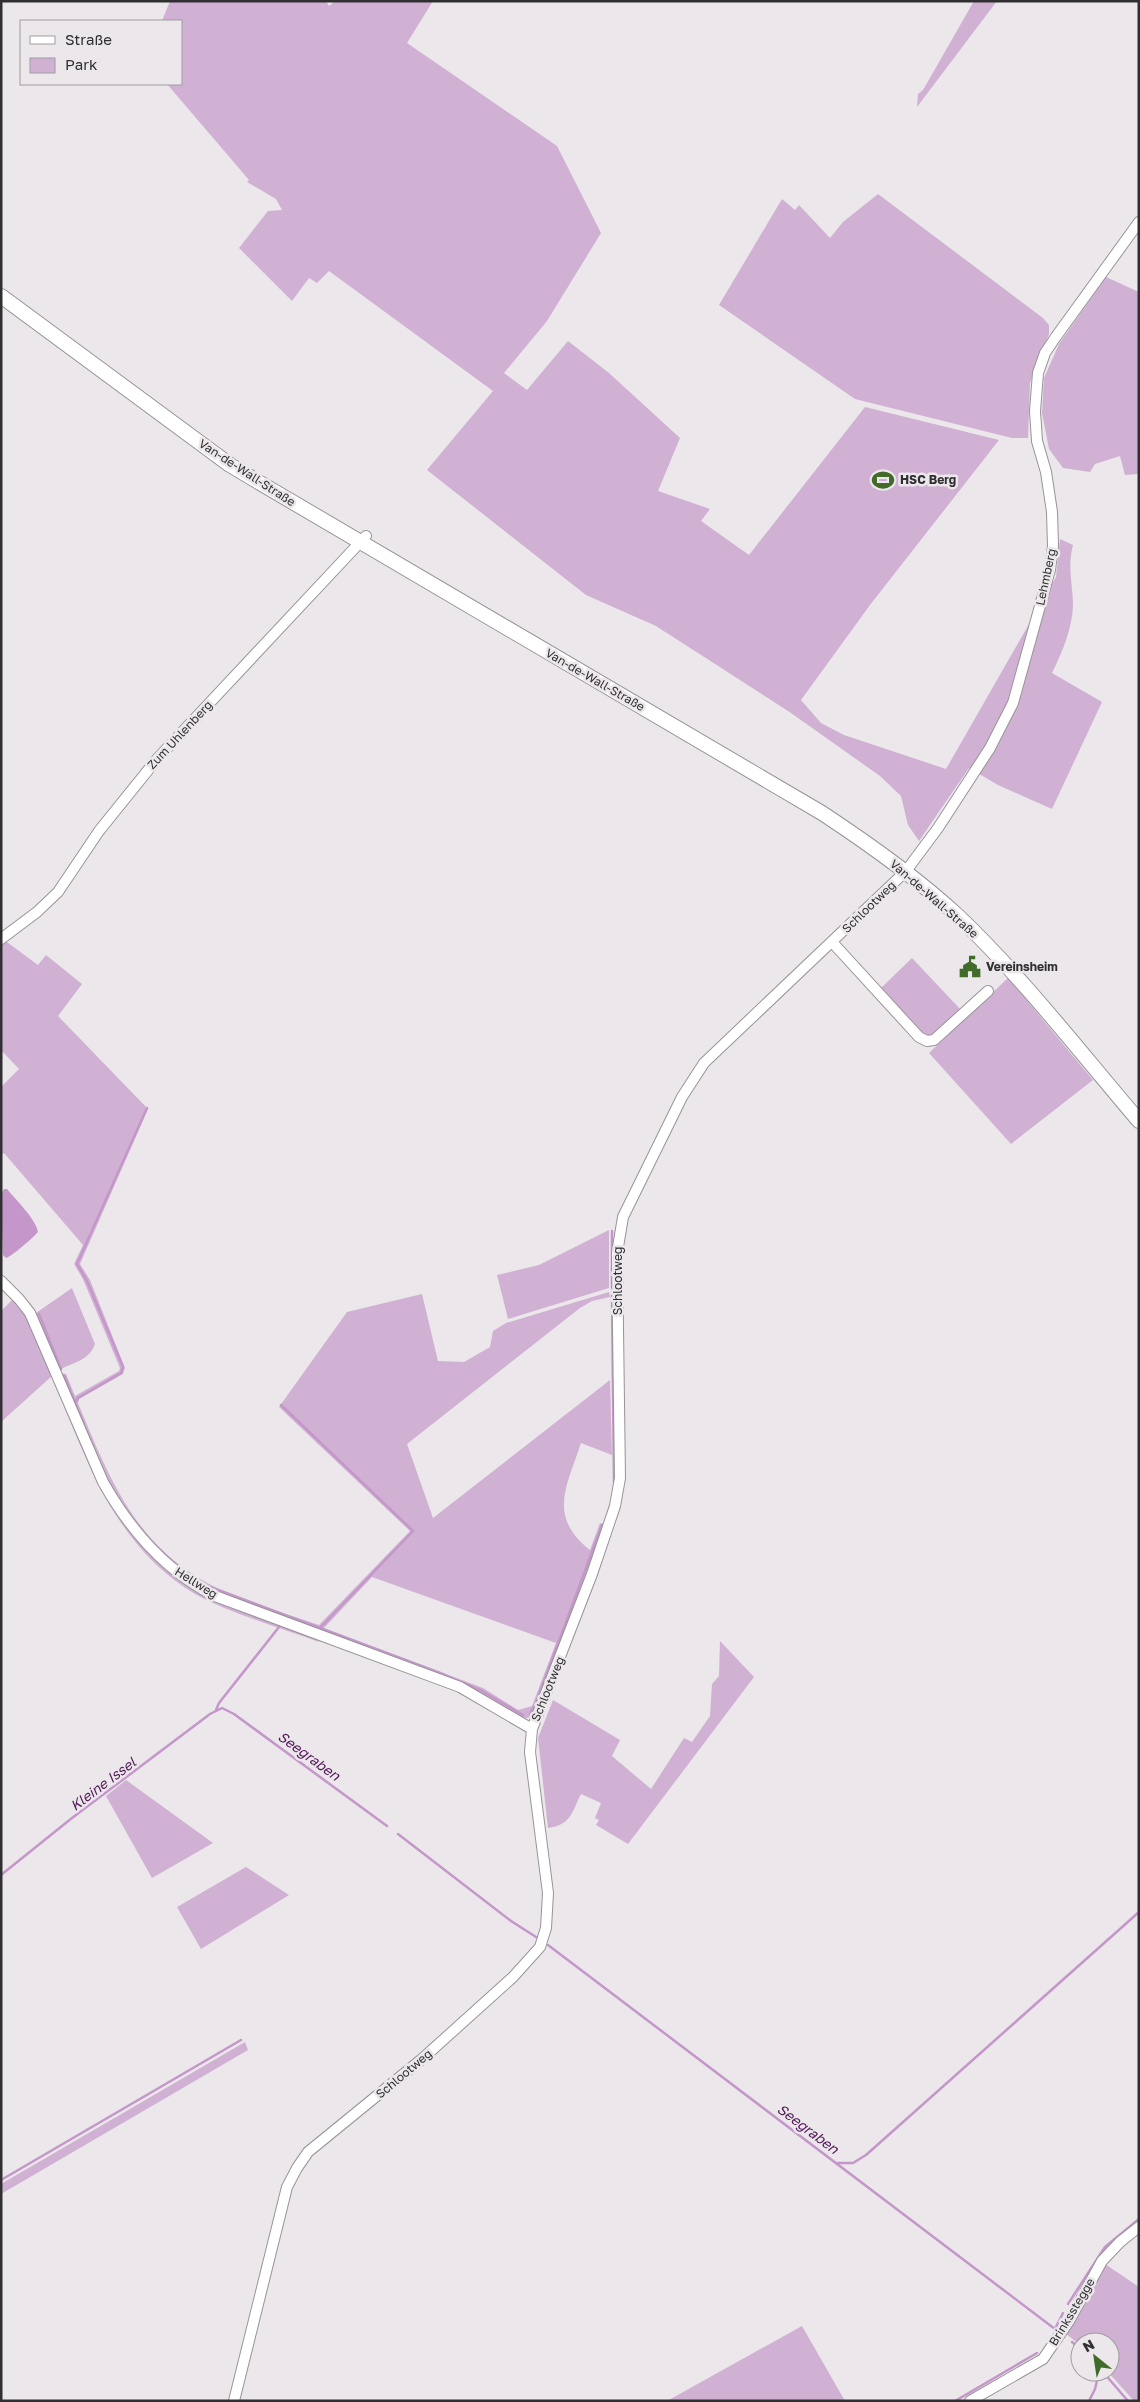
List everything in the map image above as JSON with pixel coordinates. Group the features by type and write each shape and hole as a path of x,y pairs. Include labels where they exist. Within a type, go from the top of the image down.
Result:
{"main road":[{"name":"Van-de-Wall-Straße","path":"1,296 230,465 364,540 822,813 906,871 956,915 997,956 1139,1121"}],"street":[{"name":"Lehmberg","path":"906,871 938,828 990,748 1013,703 1050,570 1053,546 1052,512 1046,472 1037,441 1035,411 1038,373 1045,353 1139,222"},
{"name":"Zum Uhlenberg","path":"1,939 37,912 58,892 99,831 157,759 364,540"},
{"name":"Schlootweg","path":"234,2401 287,2187 297,2168 308,2152 422,2059 506,1984 540,1947 546,1928 548,1893 530,1752 532,1729 592,1574 618,1492 620,1468 617,1253 623,1217 682,1097 704,1064 906,871"},
{"name":"Schlootweg","path":"832,942 919,1037 927,1041 934,1040 988,991"},
{"name":"Hellweg","path":"1,1282 19,1299 30,1313 103,1482 114,1502 139,1536 182,1577 215,1596 460,1687 532,1729"},
{"name":"Brinksstegge","path":"970,2401 1043,2359 1069,2321 1102,2261 1120,2242 1139,2227"}],"green space":[{"path":"170,1 326,1 329,6 335,1 433,1 407,43 557,146 601,233 547,321 504,373 527,390 568,341 609,373 680,438 658,491 710,509 701,521 749,555 865,407 999,440 870,605 801,700 821,723 844,735 946,769 1056,577 1060,539 1073,545 1070,569 1073,606 1066,641 1052,673 1102,702 1052,809 998,785 969,768 919,841 908,825 901,796 880,776 791,713 656,626 586,595 427,470 493,391 329,271 317,283 309,278 292,301 239,248 268,211 282,210 276,199 247,182 249,180 168,85 182,85 182,20 162,20"},
{"path":"974,1 997,1 917,107 918,94 923,90"},
{"path":"878,194 1043,318 1049,325 1049,334 1030,383 1028,438 1012,438 855,399 719,305 782,199 795,210 799,205 830,238 843,222"},
{"path":"1106,277 1139,292 1139,474 1125,475 1120,456 1095,464 1090,472 1063,468 1049,449 1042,413 1044,378 1059,344"},
{"path":"4,940 38,965 46,955 82,984 58,1016 148,1109 80,1264 90,1280 125,1368 123,1374 79,1399 78,1403 112,1479 140,1525 178,1564 214,1587 319,1625 410,1531 279,1407 347,1312 422,1294 438,1361 464,1362 490,1347 493,1331 506,1323 609,1292 610,1297 592,1301 580,1308 407,1444 433,1518 610,1380 612,1455 581,1443 570,1473 564,1500 568,1525 590,1550 600,1523 605,1525 532,1716 527,1718 518,1717 479,1692 446,1678 215,1592 199,1584 154,1548 107,1483 61,1376 66,1374 75,1396 119,1371 120,1368 83,1279 74,1264 83,1245 4,1153 1,1155 1,1087 19,1069 1,1050 1,942","holes":["372,1577 556,1643 532,1706 518,1710 483,1688 324,1628"]},
{"path":"912,958 961,1010 935,1035 924,1036 879,990"},
{"path":"1008,978 1093,1080 1011,1144 929,1053"},
{"path":"609,1230 609,1288 508,1319 497,1275 539,1265"},
{"path":"72,1288 95,1344 85,1357 59,1370 19,1295 20,1292 36,1313"},
{"path":"13,1299 28,1314 100,1484 179,1578 317,1638 319,1642 239,1614 195,1594 167,1574 143,1551 123,1525 106,1497 77,1438 52,1376 1,1422 1,1311"},
{"path":"720,1641 754,1677 628,1844 596,1825 599,1820 595,1818 601,1803 581,1794 570,1817 562,1824 548,1828 538,1738 553,1700 620,1740 612,1756 651,1789 684,1738 692,1742 710,1716 712,1684 719,1676"},
{"path":"126,1780 213,1843 152,1878 106,1796"},
{"path":"246,1867 289,1895 201,1949 177,1907"},
{"path":"245,2042 248,2050 1,2194 1,2184"},
{"path":"1105,2264 1139,2287 1139,2401 1134,2401 1117,2382 1120,2382 1120,2332 1070,2332 1070,2337 1065,2333"},
{"path":"802,2326 845,2401 667,2401"}],"shaded area":[{"path":"4,1189 7,1189 25,1209 38,1232 17,1251 6,1258 3,1255 1,1195"}],"waterway":[{"path":"93,1447 75,1403 78,1398 121,1373 123,1367 87,1281 77,1264 147,1108"},
{"path":"612,1231 612,1287"},
{"path":"612,1293 614,1482"},
{"path":"39,1314 61,1369"},
{"path":"64,1375 75,1403"},
{"path":"281,1405 413,1531 319,1629"},
{"path":"530,1714 536,1703 602,1525"},
{"path":"161,1551 170,1560"},
{"path":"205,1585 440,1673 482,1691 523,1715"},
{"path":"216,1710 219,1703 279,1627"},
{"name":"Kleine Issel","path":"1,1875 72,1818 210,1714 222,1708 234,1714 387,1826"},
{"name":"Seegraben","path":"398,1834 511,1921 536,1937"},
{"path":"838,2163 853,2163 866,2155 1139,1912"},
{"name":"Seegraben","path":"548,1945 1055,2329 1063,2313"},
{"path":"1,2180 241,2040"},
{"path":"1068,2304 1105,2247 1139,2219"},
{"path":"955,2401 1037,2353"},
{"name":"Seegraben","path":"1089,2401 1097,2382"},
{"path":"1112,2382 1128,2401"}],"place":[{"name":"HSC Berg","path":"883,480"},
{"name":"Vereinsheim","path":"970,967"}]}
